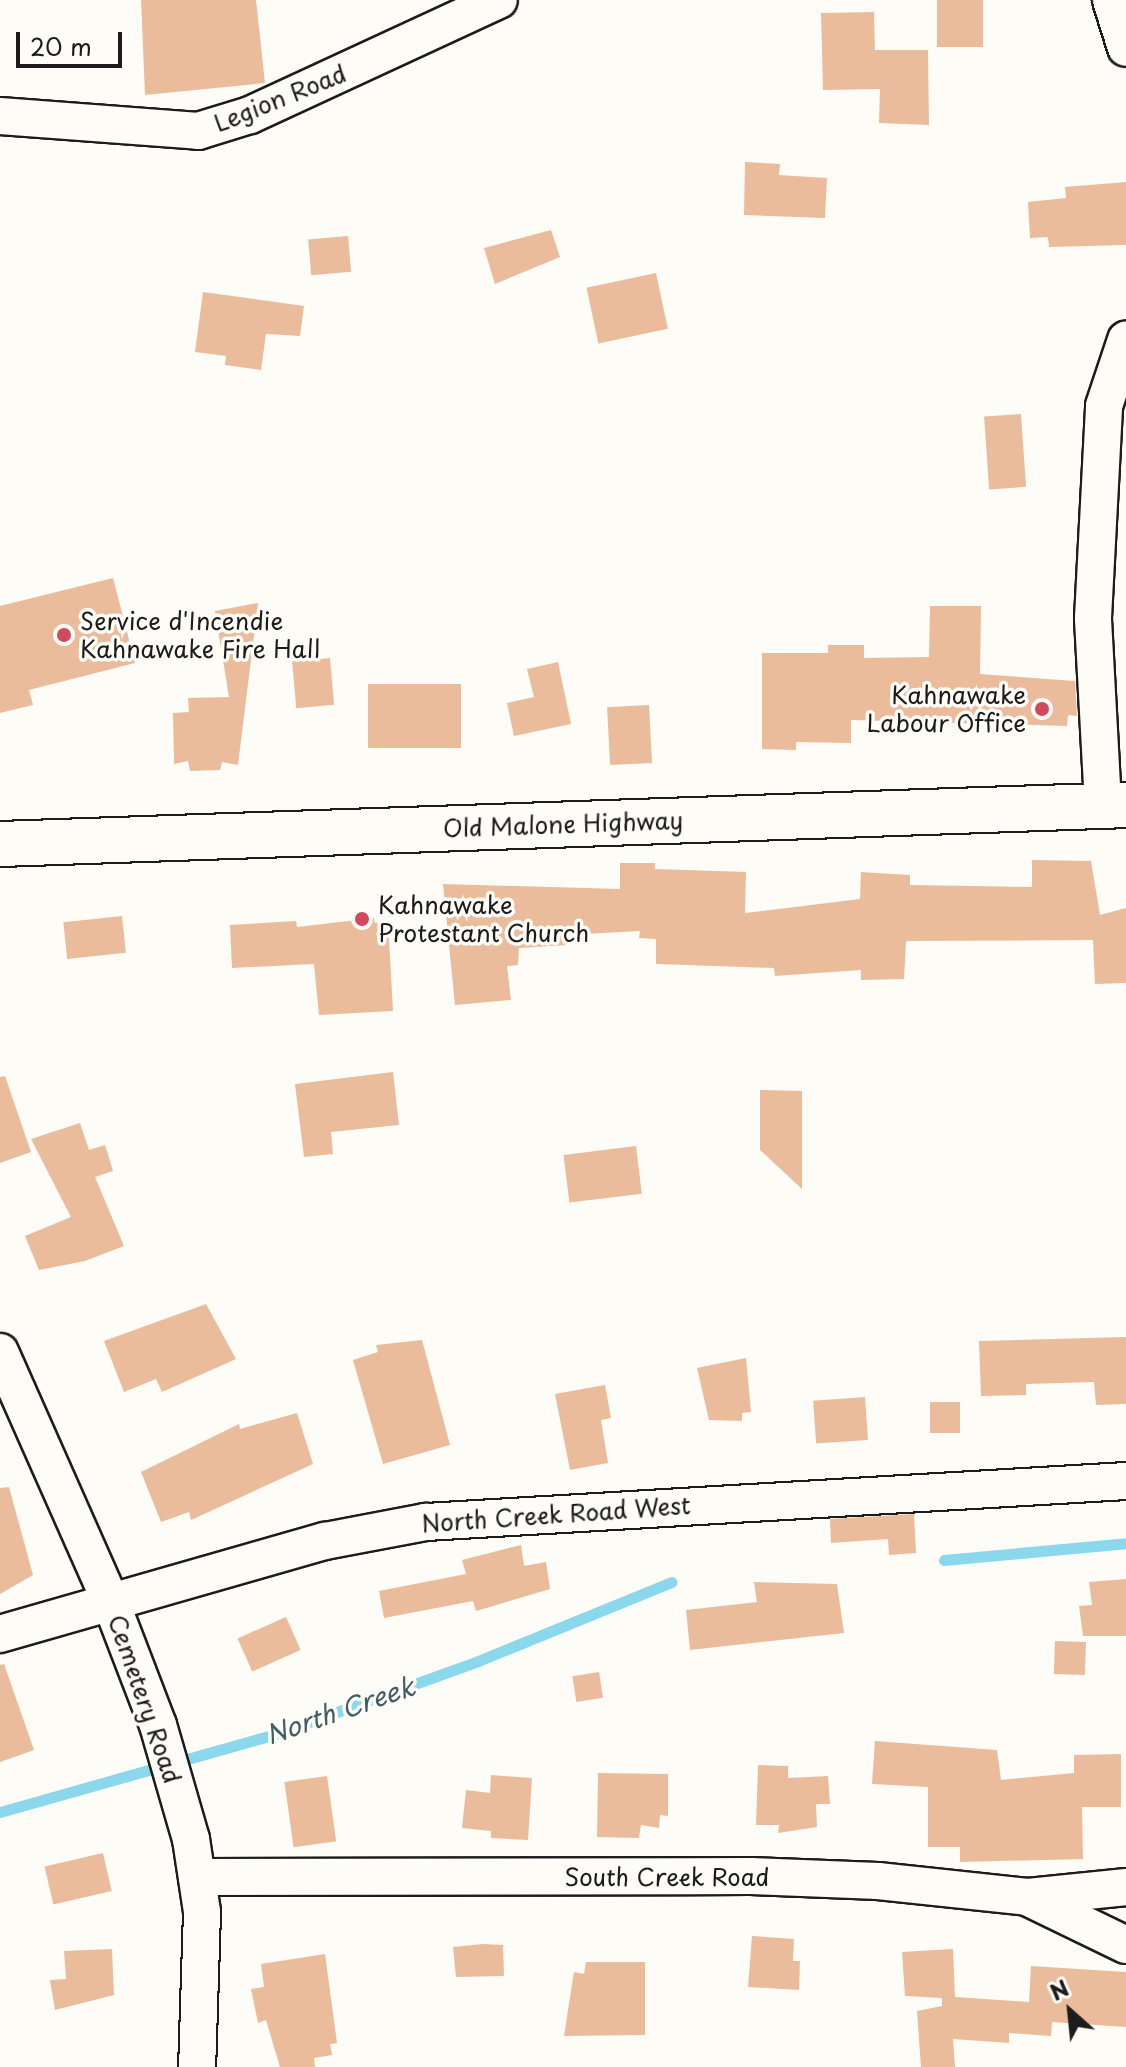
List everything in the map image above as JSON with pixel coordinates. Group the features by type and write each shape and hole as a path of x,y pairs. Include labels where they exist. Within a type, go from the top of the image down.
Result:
{"street":[{"name":"Legion Road","path":"0,116 198,131 250,115 499,0"},
{"path":"1111,0 1126,48"},
{"path":"1114,804 1093,618 1104,406 1126,340"},
{"name":"Old Malone Highway","path":"0,844 1114,804"},
{"name":"Cemetery Road","path":"0,1352 110,1600 158,1725 191,1839 202,1912 197,2067"},
{"name":"North Creek Road West","path":"0,1634 110,1600 325,1541 426,1522 1126,1481"},
{"name":"South Creek Road","path":"197,1877 751,1876 878,1881 1027,1897 1126,1945"},
{"path":"1027,1897 1126,1887"}],"building":[{"path":"141,0 256,0 265,83 145,95"},
{"path":"937,0 983,0 983,47 937,47"},
{"path":"874,12 875,50 928,50 929,125 879,123 880,89 823,90 821,13"},
{"path":"745,162 780,164 779,175 827,178 825,218 744,215"},
{"path":"1126,182 1126,245 1049,247 1048,237 1030,238 1028,202 1066,198 1065,187"},
{"path":"551,230 560,257 495,284 484,248"},
{"path":"348,236 351,272 311,275 308,239"},
{"path":"656,273 668,329 598,344 587,288"},
{"path":"203,292 304,306 300,336 266,334 261,370 225,365 226,356 195,352"},
{"path":"1021,414 1026,487 989,489 984,417"},
{"name":"Service d'Incendie Kahnawake Fire Hall","path":"113,578 135,663 29,690 33,705 0,713 0,606"},
{"path":"258,603 238,765 222,762 220,770 190,771 188,761 174,764 173,713 189,712 188,698 229,697 215,611"},
{"path":"930,606 981,606 980,674 1075,681 1077,716 1068,715 1067,726 851,720 851,743 796,742 796,750 762,749 762,653 828,653 828,645 864,645 864,658 929,657"},
{"path":"330,658 334,705 296,708 292,661"},
{"path":"558,662 571,724 514,736 507,703 534,697 527,669"},
{"path":"368,684 461,684 461,748 368,748"},
{"path":"649,705 652,763 610,765 607,707"},
{"path":"1032,860 1091,861 1100,915 1126,908 1126,983 1095,984 1093,940 906,941 904,979 861,980 861,970 775,976 774,968 656,964 656,939 639,938 640,931 567,935 568,945 519,948 518,965 507,966 511,1000 455,1005 443,884 620,889 620,863 655,863 655,869 746,872 745,913 860,899 861,872 910,875 910,885 1032,887"},
{"path":"122,916 126,953 67,959 63,922"},
{"path":"374,918 375,923 388,921 393,1011 319,1015 314,964 232,968 230,925 296,921 297,927"},
{"path":"393,1072 399,1125 331,1132 333,1154 304,1157 295,1084"},
{"path":"5,1076 31,1152 0,1163 0,1077"},
{"path":"760,1090 802,1091 802,1189 760,1150"},
{"path":"80,1123 89,1150 105,1145 113,1171 95,1177 124,1246 85,1261 39,1270 25,1236 71,1217 31,1139"},
{"path":"636,1146 642,1194 569,1203 564,1155"},
{"path":"206,1304 236,1359 162,1392 156,1379 124,1392 104,1341"},
{"path":"1126,1337 1126,1404 1096,1405 1094,1382 1026,1384 1026,1395 981,1396 979,1341"},
{"path":"422,1340 450,1445 383,1464 353,1360 378,1352 376,1345"},
{"path":"746,1358 751,1412 742,1413 742,1421 709,1420 697,1368"},
{"path":"605,1385 611,1418 601,1420 608,1463 570,1470 555,1394"},
{"path":"865,1397 868,1440 816,1444 813,1401"},
{"path":"930,1402 960,1402 960,1433 930,1433"},
{"path":"297,1413 313,1464 191,1520 189,1512 161,1522 141,1472 239,1424 240,1429"},
{"path":"9,1487 33,1575 0,1594 0,1488"},
{"path":"914,1514 916,1553 889,1555 888,1539 831,1543 830,1519"},
{"path":"521,1545 524,1566 546,1562 550,1589 476,1611 473,1601 384,1618 379,1591 466,1574 462,1560"},
{"path":"1126,1579 1126,1636 1083,1636 1079,1606 1092,1605 1089,1582"},
{"path":"754,1582 837,1584 844,1633 690,1650 686,1610 757,1602"},
{"path":"286,1617 301,1650 252,1671 238,1639"},
{"path":"1055,1641 1086,1642 1085,1675 1054,1674"},
{"path":"4,1664 34,1750 0,1762 0,1665"},
{"path":"599,1672 603,1698 576,1702 572,1676"},
{"path":"875,1741 997,1750 1001,1780 1074,1773 1074,1755 1121,1754 1121,1807 1082,1807 1083,1859 960,1862 960,1847 928,1847 928,1787 872,1784"},
{"path":"758,1765 788,1766 788,1778 828,1776 830,1804 816,1804 817,1827 778,1833 779,1825 756,1825"},
{"path":"598,1773 668,1774 668,1816 660,1815 659,1828 641,1825 639,1838 597,1837"},
{"path":"491,1775 532,1778 528,1840 491,1838 491,1831 462,1828 466,1790 490,1793"},
{"path":"327,1776 336,1841 294,1847 284,1782"},
{"path":"103,1853 112,1891 53,1904 45,1866"},
{"path":"752,1936 794,1939 793,1961 800,1961 799,1990 748,1987"},
{"path":"503,1945 504,1976 456,1977 453,1947"},
{"path":"112,1949 114,1995 55,2010 50,1980 66,1979 64,1951"},
{"path":"953,1949 955,1997 1029,2002 1031,1966 1126,1972 1126,2027 1052,2022 1051,2036 1009,2033 1009,2043 953,2039 955,2067 921,2067 917,2011 942,2006 942,1998 905,1996 902,1952"},
{"path":"325,1954 337,2043 330,2044 332,2055 314,2058 315,2067 280,2067 266,2020 258,2023 251,1989 264,1987 261,1964"},
{"path":"586,1962 645,1962 645,2035 564,2036 574,1972 584,1974"}],"waterway":[{"name":"North Creek","path":"944,1560 1126,1543"},
{"name":"North Creek","path":"0,1812 273,1735 478,1661 672,1582"}],"place":[{"name":"Service d'Incendie Kahnawake Fire Hall","path":"64,635"},
{"name":"Kahnawake Labour Office","path":"1042,709"},
{"name":"Kahnawake Protestant Church","path":"362,919"}]}
